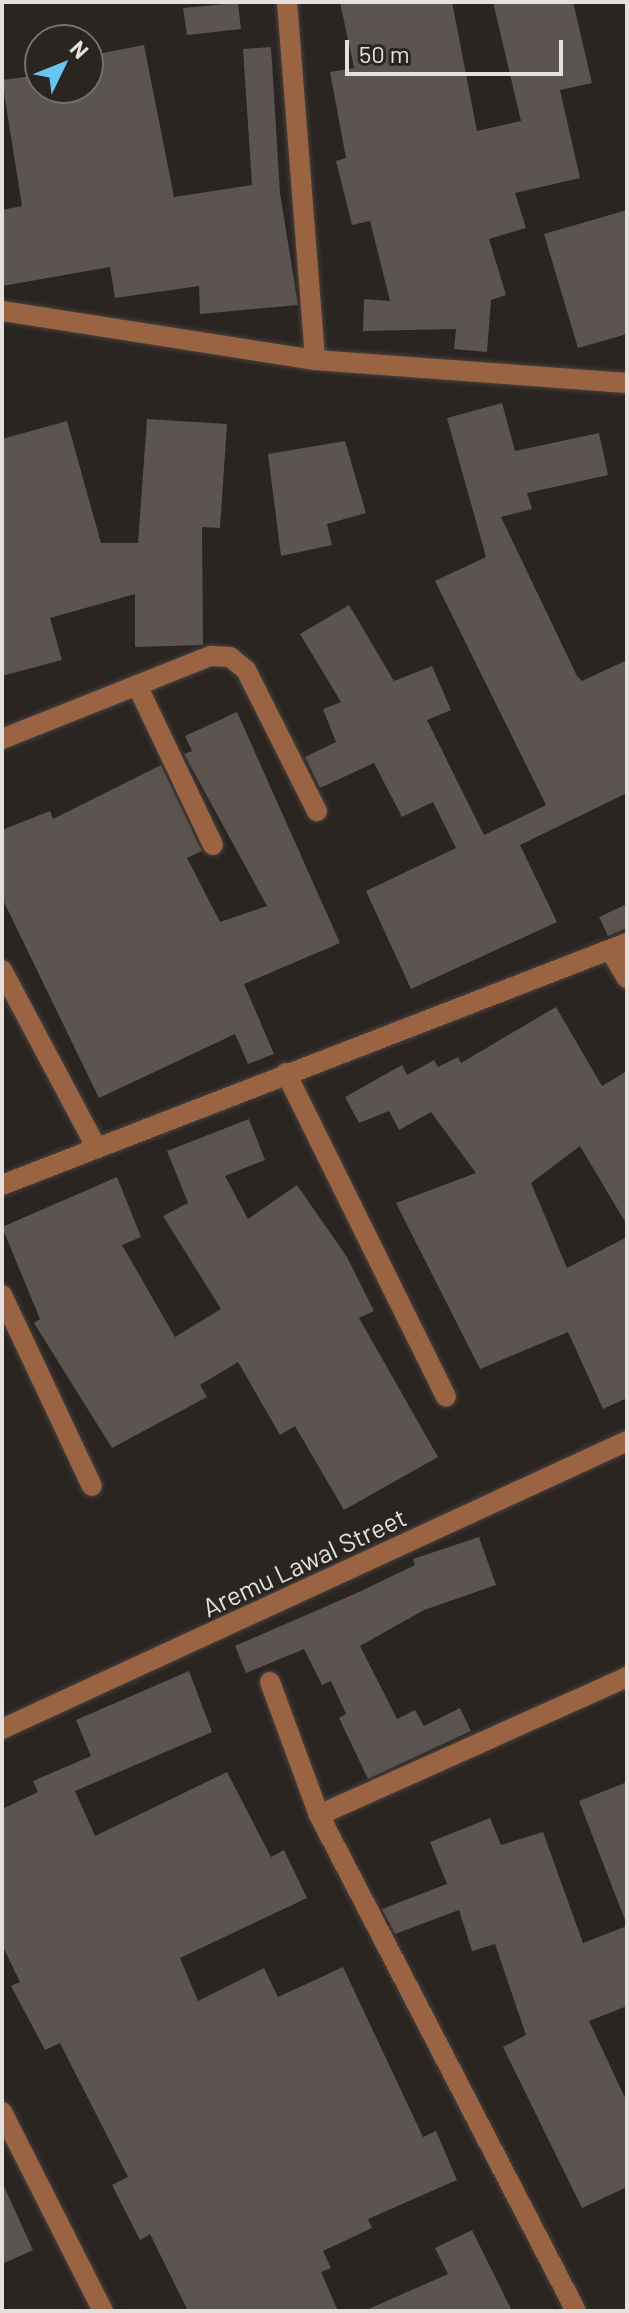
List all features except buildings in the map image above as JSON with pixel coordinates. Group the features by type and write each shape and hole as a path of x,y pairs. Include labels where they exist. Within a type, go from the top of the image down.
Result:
{"street":[{"path":"287,2 315,360"},
{"path":"2,311 315,360 627,383"},
{"path":"2,739 211,656 230,657 246,670 317,811"},
{"path":"137,685 213,845"},
{"path":"2,1185 618,947 627,978"},
{"path":"2,970 96,1147"},
{"path":"286,1073 446,1397"},
{"path":"2,1295 92,1486"},
{"name":"Aremu Lawal Street","path":"2,1729 627,1441"},
{"path":"270,1682 319,1815 576,2311"},
{"path":"319,1815 625,1684"},
{"path":"2,2112 103,2311"}]}
